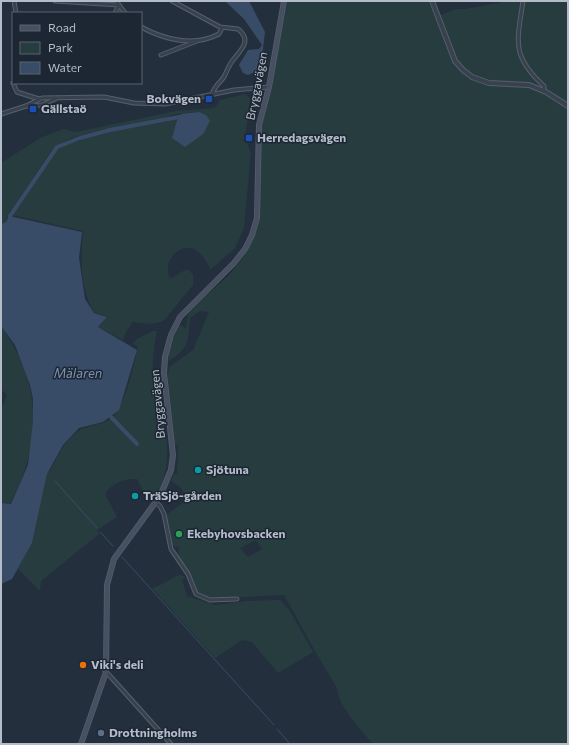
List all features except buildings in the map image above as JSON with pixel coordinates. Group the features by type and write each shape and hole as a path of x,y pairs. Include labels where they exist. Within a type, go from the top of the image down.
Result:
{"main road":[{"name":"Bryggavägen","path":"81,744 106,672 107,585 114,559 155,502 166,483 171,470 173,455 164,374 167,347 171,335 180,317 234,263 245,249 252,235 256,218 259,125 268,87 284,1"}],"street":[{"path":"14,1 16,12"},
{"path":"56,1 119,5"},
{"path":"116,1 124,12"},
{"path":"172,1 222,28 231,27 238,29 244,35 246,44 231,62 224,78 215,85 212,95"},
{"path":"432,1 455,61 472,77 489,83 529,85 544,91 568,106"},
{"path":"523,1 518,39 522,60 532,75 544,86 544,91"},
{"path":"116,12 119,5"},
{"path":"142,27 166,38 197,41"},
{"path":"161,55 219,34 222,28"},
{"path":"14,84 18,92 39,99 104,97 155,105 247,88 268,87"},
{"path":"1,114 26,106 39,99"},
{"path":"26,106 42,105 55,99"},
{"path":"155,502 160,506 164,514 171,550 188,574 196,594 210,600 237,599"},
{"path":"102,666 171,744"}],"green space":[{"path":"288,1 428,1 435,17 456,9 465,9 509,1 568,1 568,744 373,744 345,709 341,702 337,688 284,595 210,599 197,593 178,557 179,548 172,545 166,515 187,500 188,497 179,486 171,481 174,473 177,474 178,444 176,446 168,407 167,387 169,367 193,350 209,312 200,311 190,318 188,338 184,348 180,353 168,361 169,351 179,325 186,328 188,314 203,298 227,277 243,258 251,243 259,223 262,126","holes":["256,540 262,549 248,557 240,548"]},
{"path":"245,94 250,98 245,138 251,154 244,228 235,248 210,270 205,259 196,250 186,248 174,254 168,264 169,277 172,278 183,271 189,270 193,275 193,285 161,322 150,324 133,322 127,330 123,340 98,327 108,317 94,312 86,293 81,263 83,231 12,215 58,148 117,130 166,122 174,118 177,120 172,138 199,112 175,114 160,120 88,133 61,144 51,151 8,215 6,222 1,224 1,163 40,138 63,129 76,132 176,111 215,108 220,100"},
{"path":"1,326 15,348 24,369 31,391 33,414 32,436 28,458 21,481 10,504 1,503 1,410 7,395 1,389"},
{"path":"153,331 157,331 154,346 153,385 163,418 167,449 166,470 163,480 153,497 146,497 137,479 123,480 111,487 105,494 117,517 97,530 99,534 41,581 40,591 18,569 32,543 47,474 69,439 80,430 105,422 114,415 124,398 134,365 138,347 133,344 137,339"},
{"path":"180,575 186,577 182,580 187,596 215,605 247,601 280,600 290,611 313,652 278,673 252,642 242,640 215,658 152,588"}],"water":[{"path":"225,1 249,1 265,32 262,57 257,71 248,75 243,73 239,65 248,50 259,49 262,45 244,19"},
{"path":"199,112 206,115 210,121 203,134 185,147 172,138 177,120 181,114"},
{"name":"Mälaren","path":"9,216 82,232 79,258 85,299 94,313 107,317 98,327 137,350 119,410 103,422 79,428 63,445 47,474 32,543 12,579 1,584 1,503 11,504 28,465 33,421 33,399 30,385 15,345 1,326 1,224 6,222"}],"waterway":[{"path":"10,216 57,147 80,138 110,130 179,117"},
{"path":"111,417 137,444"},
{"path":"55,481 97,528"},
{"path":"100,532 113,546"},
{"path":"122,557 274,725"},
{"path":"277,729 290,744"}],"place":[{"name":"Bokvägen","path":"209,99"},
{"name":"Gällstaö","path":"33,109"},
{"name":"Herredagsvägen","path":"249,138"},
{"name":"Sjötuna","path":"198,470"},
{"name":"TräSjö-gården","path":"135,496"},
{"name":"Ekebyhovsbacken","path":"179,534"},
{"name":"Viki's deli","path":"83,665"},
{"name":"Drottningholms","path":"101,733"}]}
